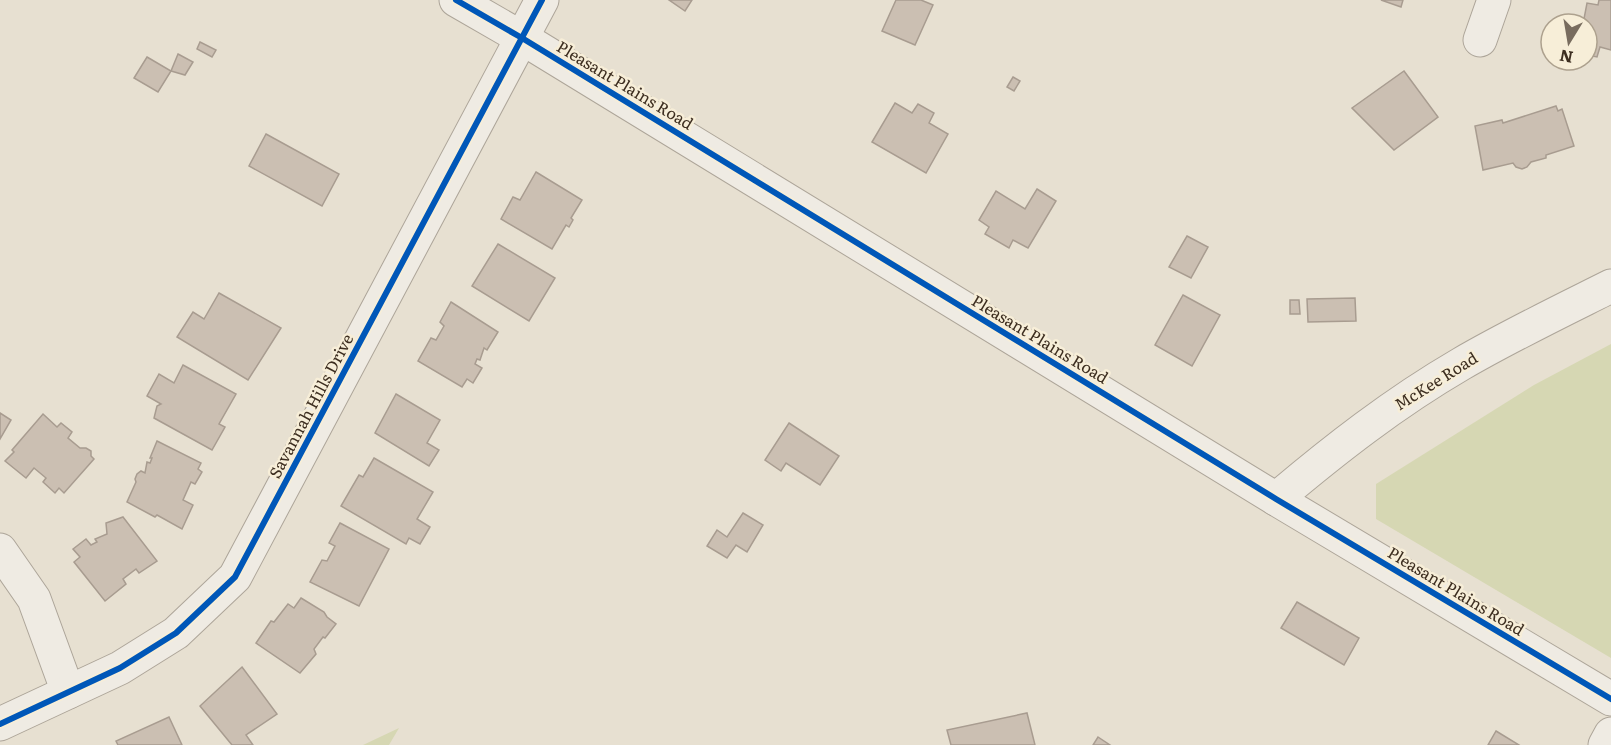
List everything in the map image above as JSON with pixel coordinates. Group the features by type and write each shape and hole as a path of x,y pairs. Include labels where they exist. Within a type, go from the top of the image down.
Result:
{"street":[{"name":"Pleasant Plains Road","path":"456,0 522,38 1276,499 1611,699"},
{"name":"Savannah Hills Drive","path":"0,724 120,668 177,633 235,577 542,0"},
{"path":"1480,40 1494,0"},
{"name":"McKee Road","path":"1276,499 1336,448 1460,364 1611,286"},
{"path":"0,550 34,599 68,692"},
{"path":"1605,745 1611,734"}],"green space":[{"path":"1611,344 1611,658 1376,519 1376,484 1534,385"},
{"path":"399,728 389,745 363,745"}],"building":[{"path":"669,0 692,0 685,11"},
{"path":"896,0 921,0 933,5 915,45 882,31"},
{"path":"1381,0 1403,0 1401,7"},
{"path":"1599,0 1611,0 1611,50 1600,47 1599,50 1599,12 1585,12 1587,3 1598,5"},
{"path":"200,42 216,50 212,57 197,49"},
{"path":"178,54 193,62 185,75 171,71"},
{"path":"147,57 171,71 158,92 134,78"},
{"path":"1404,71 1438,117 1394,150 1352,108"},
{"path":"1013,77 1020,81 1014,91 1007,87"},
{"path":"895,103 912,113 918,104 934,113 929,123 948,134 926,173 872,142"},
{"path":"1556,106 1558,111 1562,109 1574,146 1546,155 1546,158 1531,162 1522,169 1513,163 1483,170 1475,126 1502,120 1503,123"},
{"path":"266,134 339,174 322,206 249,166"},
{"path":"536,172 582,200 571,218 573,220 569,227 566,225 552,249 501,219 513,197 520,200"},
{"path":"1037,189 1056,201 1028,248 1013,240 1009,248 985,234 989,227 979,220 996,191 1025,209"},
{"path":"1187,236 1208,247 1191,278 1169,267"},
{"path":"498,244 555,278 529,321 472,286"},
{"path":"219,293 281,328 248,380 177,337 193,312 204,319"},
{"path":"1183,295 1220,315 1192,366 1155,345"},
{"path":"1355,298 1356,321 1308,322 1307,299"},
{"path":"1290,300 1299,300 1300,314 1290,314"},
{"path":"451,302 498,332 487,350 484,348 480,360 477,359 475,364 482,368 473,383 467,379 462,387 418,361 431,338 436,340 444,326 440,322"},
{"path":"183,365 236,394 219,424 225,427 212,450 154,418 157,406 161,404 147,396 159,374 174,383"},
{"path":"396,394 440,420 427,443 439,450 429,466 375,433"},
{"path":"0,413 11,420 0,439"},
{"path":"43,414 57,427 61,423 72,432 68,438 80,448 91,451 94,459 64,493 59,488 55,493 43,482 46,478 34,468 26,478 5,461"},
{"path":"789,423 839,456 820,485 786,463 781,471 765,460"},
{"path":"157,441 201,463 198,469 202,472 195,484 191,482 183,500 193,505 182,529 127,502 137,474 141,471 145,473 147,462 150,463"},
{"path":"374,458 433,492 417,519 430,527 420,544 409,538 406,544 341,506 359,475 363,477"},
{"path":"743,513 763,525 747,552 736,545 727,558 707,546 717,530 727,537"},
{"path":"123,517 157,561 139,573 136,569 123,579 126,584 105,601 74,562 80,557 73,549 86,539 91,545 97,542 95,539 107,534 106,523"},
{"path":"340,523 389,549 359,606 310,582 322,560 327,561 335,546 329,543"},
{"path":"301,598 324,612 336,624 314,649 316,654 300,673 256,643 271,621 274,622 288,604 294,608"},
{"path":"1297,602 1359,638 1344,665 1281,628"},
{"path":"242,667 277,714 246,735 253,745 232,745 200,706"},
{"path":"1027,713 1035,745 951,745 947,730"},
{"path":"169,717 182,745 118,745 116,741"},
{"path":"1496,731 1519,745 1488,745"},
{"path":"1098,737 1110,745 1093,745"}],"cycle path":[{"path":"456,0 522,38 1276,499 1611,699"},
{"path":"0,724 120,668 176,633 235,577 542,0"}]}
